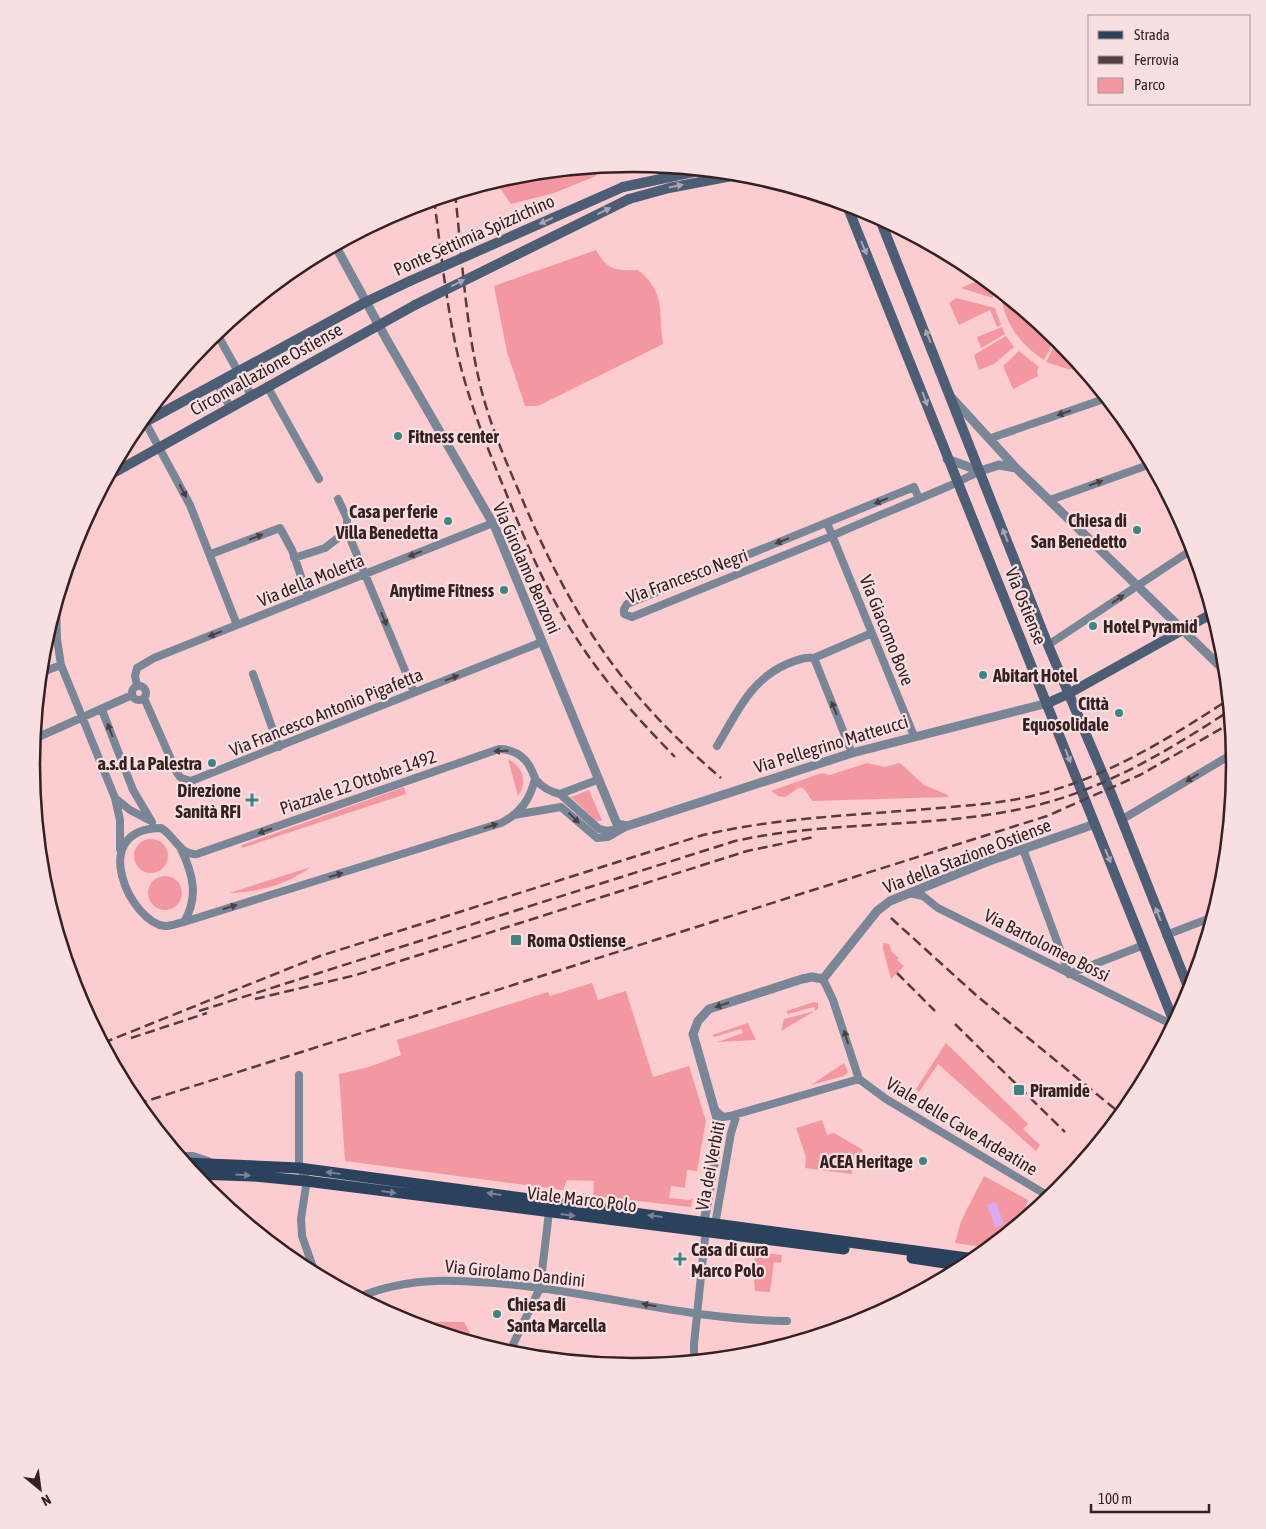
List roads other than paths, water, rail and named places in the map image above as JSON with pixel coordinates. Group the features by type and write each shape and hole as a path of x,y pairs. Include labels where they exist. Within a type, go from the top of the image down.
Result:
{"main road":[{"name":"Ponte Settimia Spizzichino","path":"366,302 623,188 648,180 681,174"},
{"name":"Ponte Settimia Spizzichino","path":"390,317 629,199 653,191 719,178"},
{"name":"Via Ostiense","path":"850,213 947,459 1048,703 1170,1015"},
{"name":"Via Ostiense","path":"883,228 1048,645 1064,696 1121,820 1185,980"},
{"name":"Circonvallazione Ostiense","path":"155,414 366,302"},
{"name":"Circonvallazione Ostiense","path":"118,471 390,317"},
{"path":"1048,703 1064,696 1207,616"},
{"name":"Viale Marco Polo","path":"194,1163 212,1162 299,1168 709,1226 952,1264"},
{"name":"Viale Marco Polo","path":"205,1174 260,1176 306,1181 549,1212 709,1226 963,1257"}],"street":[{"name":"Via Girolamo Benzoni","path":"338,250 378,324 493,523 614,822 627,826"},
{"path":"220,339 251,395"},
{"path":"217,383 230,407"},
{"path":"267,386 319,479"},
{"path":"952,398 991,438 1016,468 1217,663"},
{"path":"991,438 1100,400"},
{"path":"147,426 190,505 211,554 237,625"},
{"path":"966,467 973,454"},
{"path":"947,459 980,471 999,465 1016,468"},
{"path":"1050,500 1146,466"},
{"name":"Via Francesco Negri","path":"919,499 914,488 627,604 624,614 632,617 832,536 919,499 980,471"},
{"path":"338,499 347,518 347,531 414,692"},
{"name":"Via della Moletta","path":"137,685 135,672 140,665 493,523"},
{"path":"827,523 832,536"},
{"path":"211,554 280,528 294,558 308,597"},
{"path":"294,558 325,548 347,531"},
{"name":"Via Giacomo Bove","path":"832,536 914,736"},
{"path":"1048,645 1187,554"},
{"path":"57,625 62,665 115,798 120,820 120,852 124,881 133,901 143,914 153,922 166,926 184,922 489,827 512,816 561,807 597,838 608,837 627,826"},
{"path":"717,746 749,693 760,680 805,657 814,658 872,633"},
{"name":"Via Francesco Antonio Pigafetta","path":"144,698 155,719 177,773 187,780 195,780 542,642"},
{"path":"814,658 852,753"},
{"path":"48,670 62,665"},
{"path":"253,674 279,747"},
{"path":"137,685 146,689 144,698 138,700 132,695 132,690 137,685"},
{"path":"41,736 132,695"},
{"name":"Via Pellegrino Matteucci","path":"627,826 852,753 1048,703"},
{"path":"102,710 133,790 152,822"},
{"name":"Piazzale 12 Ottobre 1492","path":"181,849 190,854 200,854 499,750 520,755 529,765 535,779 549,790 560,794 600,830 610,831 627,826"},
{"path":"1121,820 1226,758"},
{"path":"512,816 528,801 535,779"},
{"path":"560,794 597,780"},
{"path":"115,798 130,810 172,836 181,849 191,875 194,890 192,907 184,922"},
{"name":"Via della Stazione Ostiense","path":"823,979 879,909 890,901 1023,849 1095,824"},
{"path":"120,852 134,834 148,829 161,828"},
{"path":"1023,849 1069,974 1144,945"},
{"name":"Via Bartolomeo Bossi","path":"909,893 923,896 938,908 1168,1021"},
{"path":"1166,934 1205,920"},
{"name":"Via dei Verbiti","path":"709,1226 720,1131 694,1038 694,1028 700,1017 712,1008 802,979 812,977 823,979"},
{"path":"715,1110 725,1117 859,1079 834,1000 823,979"},
{"path":"299,1076 299,1168 305,1174 306,1181 302,1232 312,1263"},
{"name":"Viale delle Cave Ardeatine","path":"859,1079 901,1108 1043,1193"},
{"name":"Via dei Verbiti","path":"709,1226 737,1114"},
{"name":"Viale Marco Polo","path":"188,1156 212,1162"},
{"path":"513,1345 540,1288 549,1212"},
{"path":"694,1354 697,1313 709,1226"},
{"name":"Via Girolamo Dandini","path":"368,1294 394,1285 429,1280 475,1281 540,1288 697,1313 787,1321"}],"railway":[{"path":"456,199 467,311 479,380 497,438 539,537 579,614 626,682 685,746 721,778"},
{"path":"435,206 450,317 462,373 484,439 525,538 555,602 588,656 629,708 675,757"},
{"path":"108,1041 320,956 703,835 791,820 964,806 1036,795 1088,778 1112,767 1183,729 1223,703"},
{"path":"199,1011 735,841 807,830 989,815 1053,801 1080,792 1132,769 1224,714"},
{"path":"145,1101 1047,816 1140,775 1225,726"},
{"path":"255,999 356,975 747,851 814,837"},
{"path":"891,918 977,996 1115,1109"},
{"path":"897,973 935,1011"},
{"path":"131,1038 207,1013"},
{"path":"955,1024 1065,1132"}],"place":[{"name":"Fitness center","path":"398,436"},
{"name":"Casa per ferie Villa Benedetta","path":"448,521"},
{"name":"Chiesa di San Benedetto","path":"1137,530"},
{"name":"Anytime Fitness","path":"504,590"},
{"name":"Hotel Pyramid","path":"1093,626"},
{"name":"Abitart Hotel","path":"983,675"},
{"name":"Città Equosolidale","path":"1119,713"},
{"name":"a.s.d La Palestra","path":"212,763"},
{"name":"Direzione Sanità RFI","path":"252,800"},
{"name":"Roma Ostiense","path":"516,940"},
{"name":"Piramide","path":"1019,1090"},
{"name":"ACEA Heritage","path":"923,1161"},
{"name":"Casa di cura Marco Polo","path":"680,1259"},
{"name":"Chiesa di Santa Marcella","path":"497,1314"}]}
